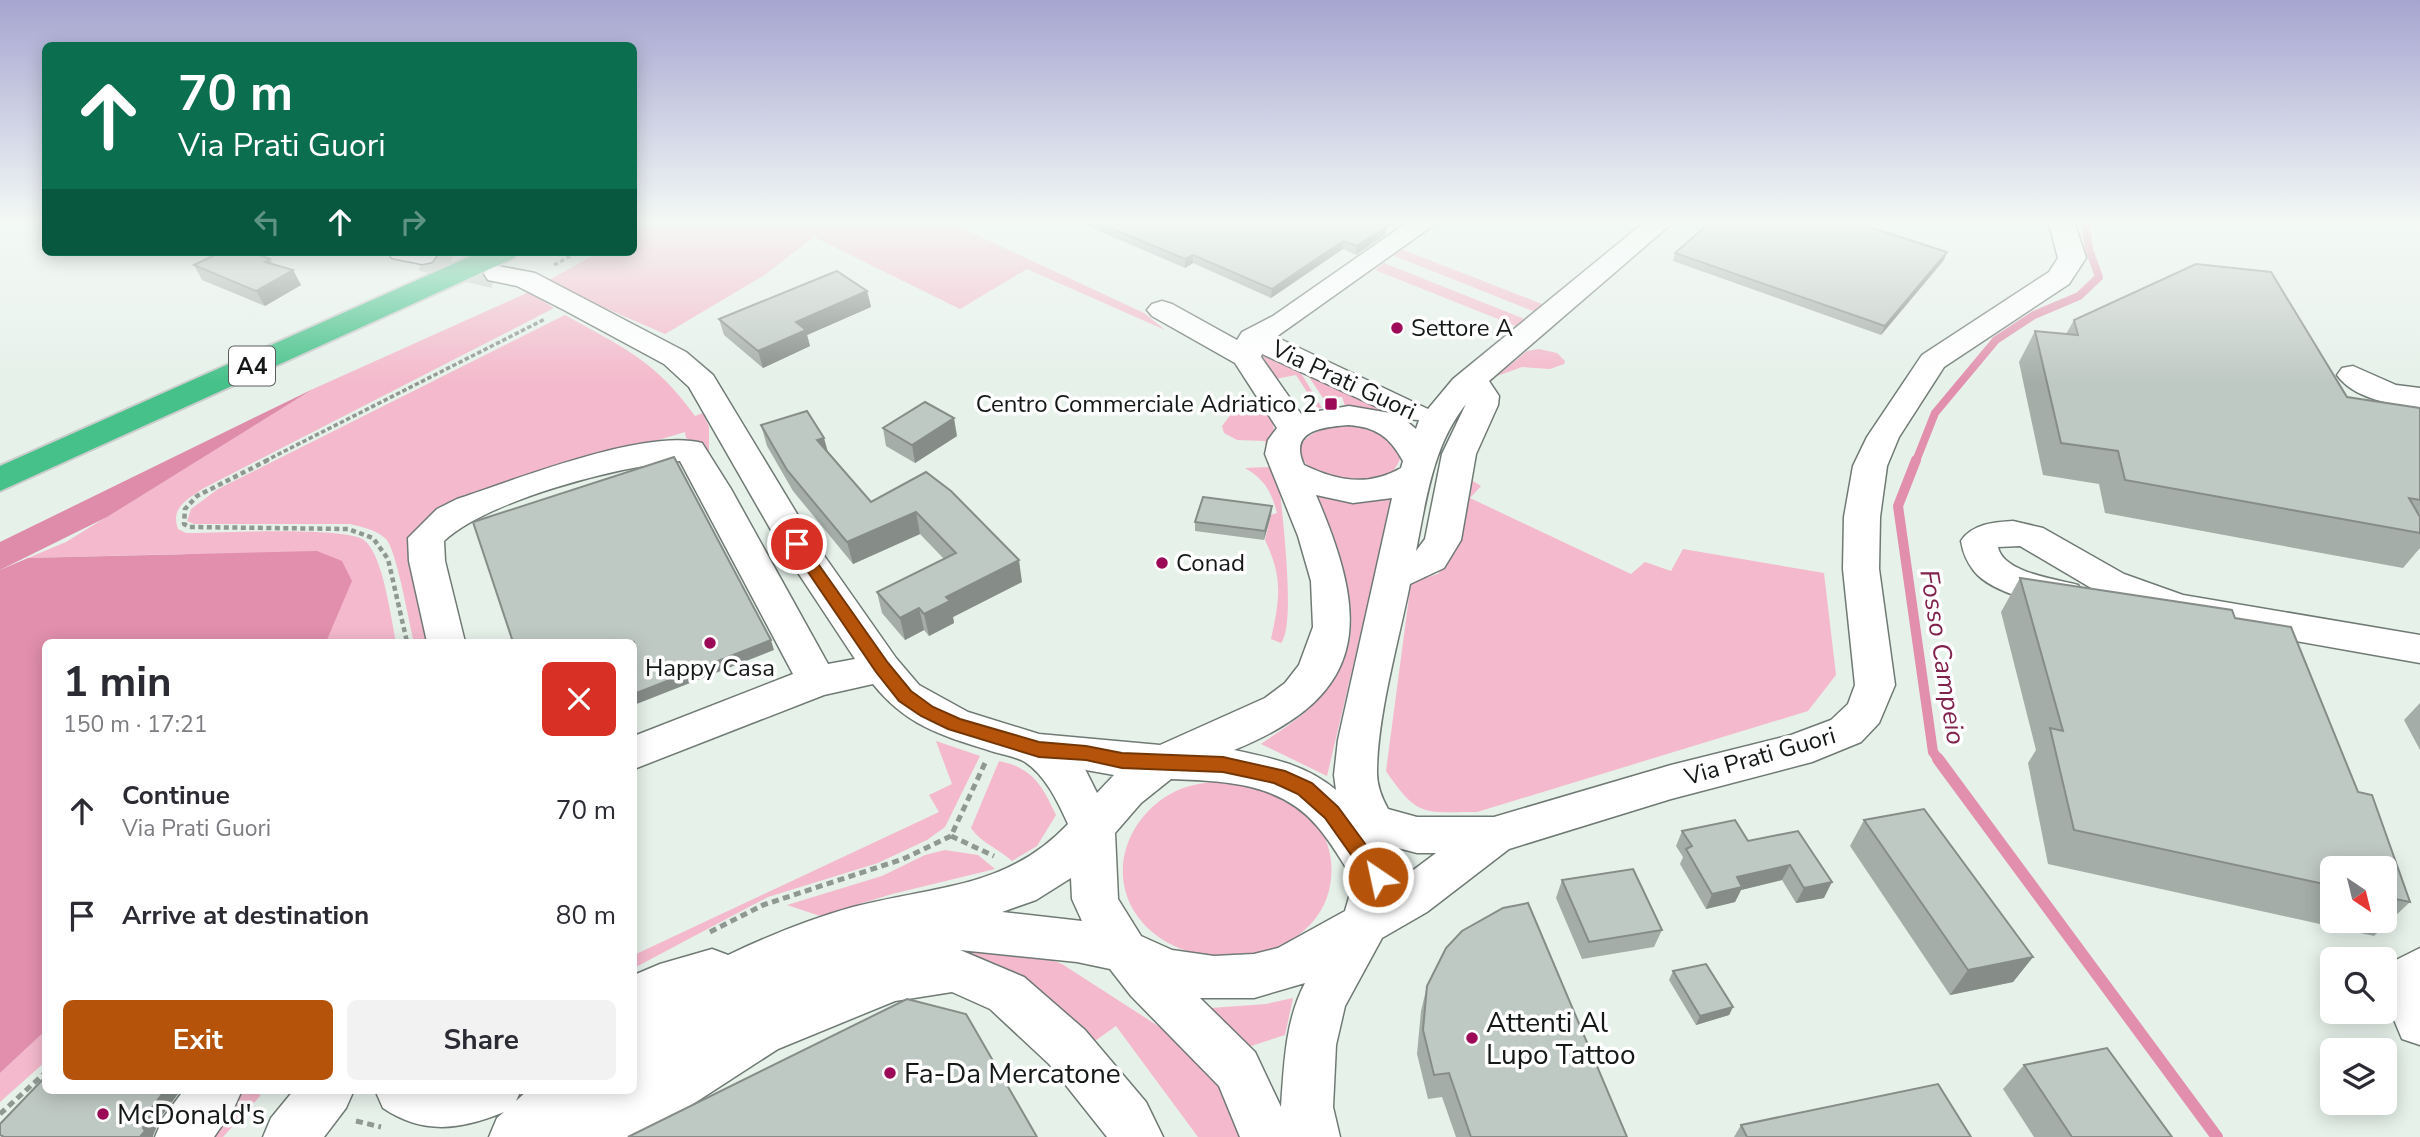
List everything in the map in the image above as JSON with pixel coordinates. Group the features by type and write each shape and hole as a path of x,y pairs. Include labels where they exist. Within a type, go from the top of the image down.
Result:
{"highway":[{"name":"A4","path":"0,457 403,277"},
{"name":"A4","path":"0,480 469,277"}],"street":[{"path":"522,277 675,358 702,382 797,544 882,668 905,696 927,711 955,724 1039,750 1162,763 1253,768 1305,789 1332,812 1378,877"},
{"name":"Via Prati Guori","path":"1250,348 1347,277"},
{"name":"Via Prati Guori","path":"1313,1137 1307,1107 1311,1045 1321,1001 1365,924 1378,877 1373,823 1359,795 1355,775 1359,740 1392,577 1418,468 1434,421 1472,380 1595,277"},
{"name":"Via Prati Guori","path":"1373,823 1417,835 1494,835 1671,782 1797,750 1846,731 1865,712 1875,685 1861,569 1862,517 1870,466 1883,438 1933,361 2060,277"},
{"path":"1162,310 1250,348"},
{"name":"Via Prati Guori","path":"1250,348 1434,421"},
{"name":"Via Prati Guori","path":"1250,348 1293,428 1322,417 1353,414 1384,421 1404,435 1418,468"},
{"path":"2353,375 2388,394 2420,398"},
{"path":"1392,577 1431,559 1443,541 1459,454 1482,405 1483,396 1472,380"},
{"path":"637,999 660,986 853,929 1021,886 1048,871 1128,791 1162,763 1245,730 1268,717 1298,693 1317,671 1332,632 1334,594 1290,472 1280,458 1281,445 1293,428"},
{"path":"445,639 427,561 426,538 449,517 468,506 624,458 658,451 690,450 714,489 817,681"},
{"path":"1290,472 1315,485 1359,494 1401,484 1418,468"},
{"path":"2177,607 2420,649"},
{"path":"637,752 817,681 882,668"},
{"path":"1039,750 1068,779 1092,827 1095,899 1136,965 1237,1069 1267,1137"},
{"name":"Via Prati Guori","path":"1365,924 1411,898 1494,835"},
{"path":"637,1068 727,1007 779,982 836,960 905,940 960,929 1077,941 1136,965 1214,978 1254,976 1288,967 1365,924"},
{"path":"637,1035 692,997 774,954"},
{"path":"599,1137 638,1107 760,1032 892,979 954,970 1007,993 1067,1047 1127,1120 1136,1137"},
{"path":"2420,970 2403,981 2420,1022"},
{"path":"182,1137 213,1094"},
{"path":"290,1137 325,1094"},
{"path":"406,1094 432,1102 471,1102 487,1094"},
{"path":"516,1137 563,1094"},
{"path":"559,1137 606,1094"}],"path":[{"path":"406,639 388,559 373,538 348,528 189,527 184,524 185,509 197,496 574,304"},
{"path":"704,935 764,905 903,859 951,836 997,737"},
{"path":"951,836 986,851 1005,864"},
{"path":"0,1114 42,1076"}],"shaded area":[{"path":"554,277 761,277 665,334 545,282"},
{"path":"895,277 1013,277 960,309"},
{"path":"1045,277 1067,277 1144,313 1165,330"},
{"path":"1393,277 1419,277 1532,322 1523,329"},
{"path":"1448,277 1473,277 1547,306 1538,313"},
{"path":"529,292 554,308 204,488 178,509 178,529 186,533 307,532 332,533 364,540 371,547 381,572 395,639 327,639 184,554 28,558 66,542 313,389"},
{"path":"565,315 636,356 666,381 695,416 703,413 709,427 709,452 686,438 685,432 468,497 421,528 408,554 430,639 413,639 394,557 386,539 378,533 350,524 194,524 187,521 191,509 218,489"},
{"path":"1539,349 1557,353 1565,361 1564,364 1550,369 1522,367 1497,376 1527,351"},
{"path":"1266,350 1306,370 1301,373 1322,408 1312,409 1307,392 1296,375 1275,379 1258,353"},
{"path":"1307,374 1394,415 1345,406 1342,397 1323,398"},
{"path":"313,389 107,517 0,570 0,542"},
{"path":"1246,405 1265,409 1273,418 1287,572 1286,628 1281,643 1271,639 1278,588 1275,566 1265,540 1271,515 1277,513 1266,487 1245,468 1269,467 1265,441 1237,440 1224,433 1222,426 1235,409"},
{"path":"1345,422 1377,428 1401,455 1389,474 1369,482 1345,482 1322,475 1305,463 1300,449 1312,434"},
{"path":"1471,480 1481,486 1470,498 1631,574 1645,562 1671,571 1683,549 1824,573 1836,675 1808,711 1477,812 1433,811 1415,805 1386,771 1411,582 1438,574 1449,560 1463,483"},
{"path":"1315,496 1350,503 1393,497 1327,776 1261,744 1313,705 1334,679 1346,654 1351,628 1345,578"},
{"path":"317,551 342,561 352,581 327,639 42,639 42,1034 0,1073 0,570 28,558"},
{"path":"936,741 980,756 945,827 927,840 878,863 768,897 637,966 637,954 939,812 929,795 952,784"},
{"path":"999,761 1020,768 1035,779 1056,815 1037,846 1012,861 971,828"},
{"path":"1238,781 1291,799 1315,821 1330,852 1327,896 1311,923 1286,943 1255,954 1221,957 1187,951 1157,936 1134,911 1126,894 1123,876 1128,842 1147,812 1176,791 1198,784"},
{"path":"945,850 978,855 995,869 892,894 820,916 787,905 882,876 925,855"},
{"path":"1017,947 1062,964 1169,1033 1229,1097 1248,1137 1198,1137 1116,1026 1085,1048 972,960 576,1137 626,1094 637,1094 637,1085 700,1037 916,949"},
{"path":"1293,998 1285,1035 1248,1047 1211,1008 1266,1004"},
{"path":"42,1034 42,1065 0,1102 0,1073"},
{"path":"232,1094 261,1095 223,1137 213,1137 236,1111 230,1097"}],"building":[{"path":"223,277 281,277 256,291"},
{"path":"822,277 846,277 867,291 796,322 806,330 758,351 719,319"},
{"path":"1244,277 1290,277 1272,289"},
{"path":"1744,277 1926,277 1885,326"},
{"path":"2168,277 2274,277 2347,397 2420,408 2420,500 2409,498 2420,517 2420,533 2125,480 2118,451 2061,443 2035,331 2078,335 2074,320"},
{"path":"925,402 954,418 912,445 883,428"},
{"path":"807,411 824,438 817,440 871,502 926,472 951,491 1019,560 946,597 950,601 924,614 919,608 900,618 877,592 956,553 916,512 847,542 787,470 761,425"},
{"path":"674,457 771,640 637,693 637,639 512,639 473,522"},
{"path":"1203,497 1272,506 1265,531 1195,522"},
{"path":"2020,578 2232,610 2235,618 2291,627 2358,792 2372,795 2394,856 2320,856 2320,883 2074,830 2050,728 2063,731"},
{"path":"1924,809 2033,957 1968,970 1864,820"},
{"path":"1735,820 1748,841 1798,831 1832,882 1804,888 1790,865 1737,877 1742,887 1712,894 1686,849 1692,846 1682,831"},
{"path":"2398,868 2410,902 2398,900"},
{"path":"1633,869 1662,930 1589,942 1562,880"},
{"path":"1528,903 1627,1137 1471,1137 1449,1073 1434,1075 1423,1030 1427,986 1446,948 1462,931 1503,908"},
{"path":"1706,964 1733,1007 1700,1016 1673,971"},
{"path":"907,999 966,1014 1037,1137 628,1137"},
{"path":"2107,1048 2172,1137 2072,1137 2024,1065"},
{"name":"McDonald's","path":"42,1080 42,1094 162,1094 151,1109 143,1128 145,1131 140,1137 4,1137 0,1135 0,1124"},
{"path":"1938,1084 1971,1137 1747,1137 1741,1125"}],"waterway":[{"name":"Fosso Campeio","path":"1916,461 1935,413 1996,340 2034,315 2079,296 2099,277"},
{"name":"Fosso Campeio","path":"1916,460 1898,506 1933,752 1939,760"},
{"name":"Fosso Campeio","path":"1938,759 2217,1137"}],"place":[{"name":"Settore A","path":"1397,328"},
{"name":"Centro Commerciale Adriatico 2","path":"1331,404"},
{"name":"Conad","path":"1162,563"},
{"name":"Happy Casa","path":"710,643"},
{"name":"Attenti Al Lupo Tattoo","path":"1472,1038"},
{"name":"Fa-Da Mercatone","path":"890,1073"},
{"name":"McDonald's","path":"103,1114"}],"route":[{"path":"797,544 882,668 905,696 927,711 955,724 1039,750 1086,753 1122,760 1223,764 1253,768 1278,776 1305,789 1332,812 1378,877"}]}
